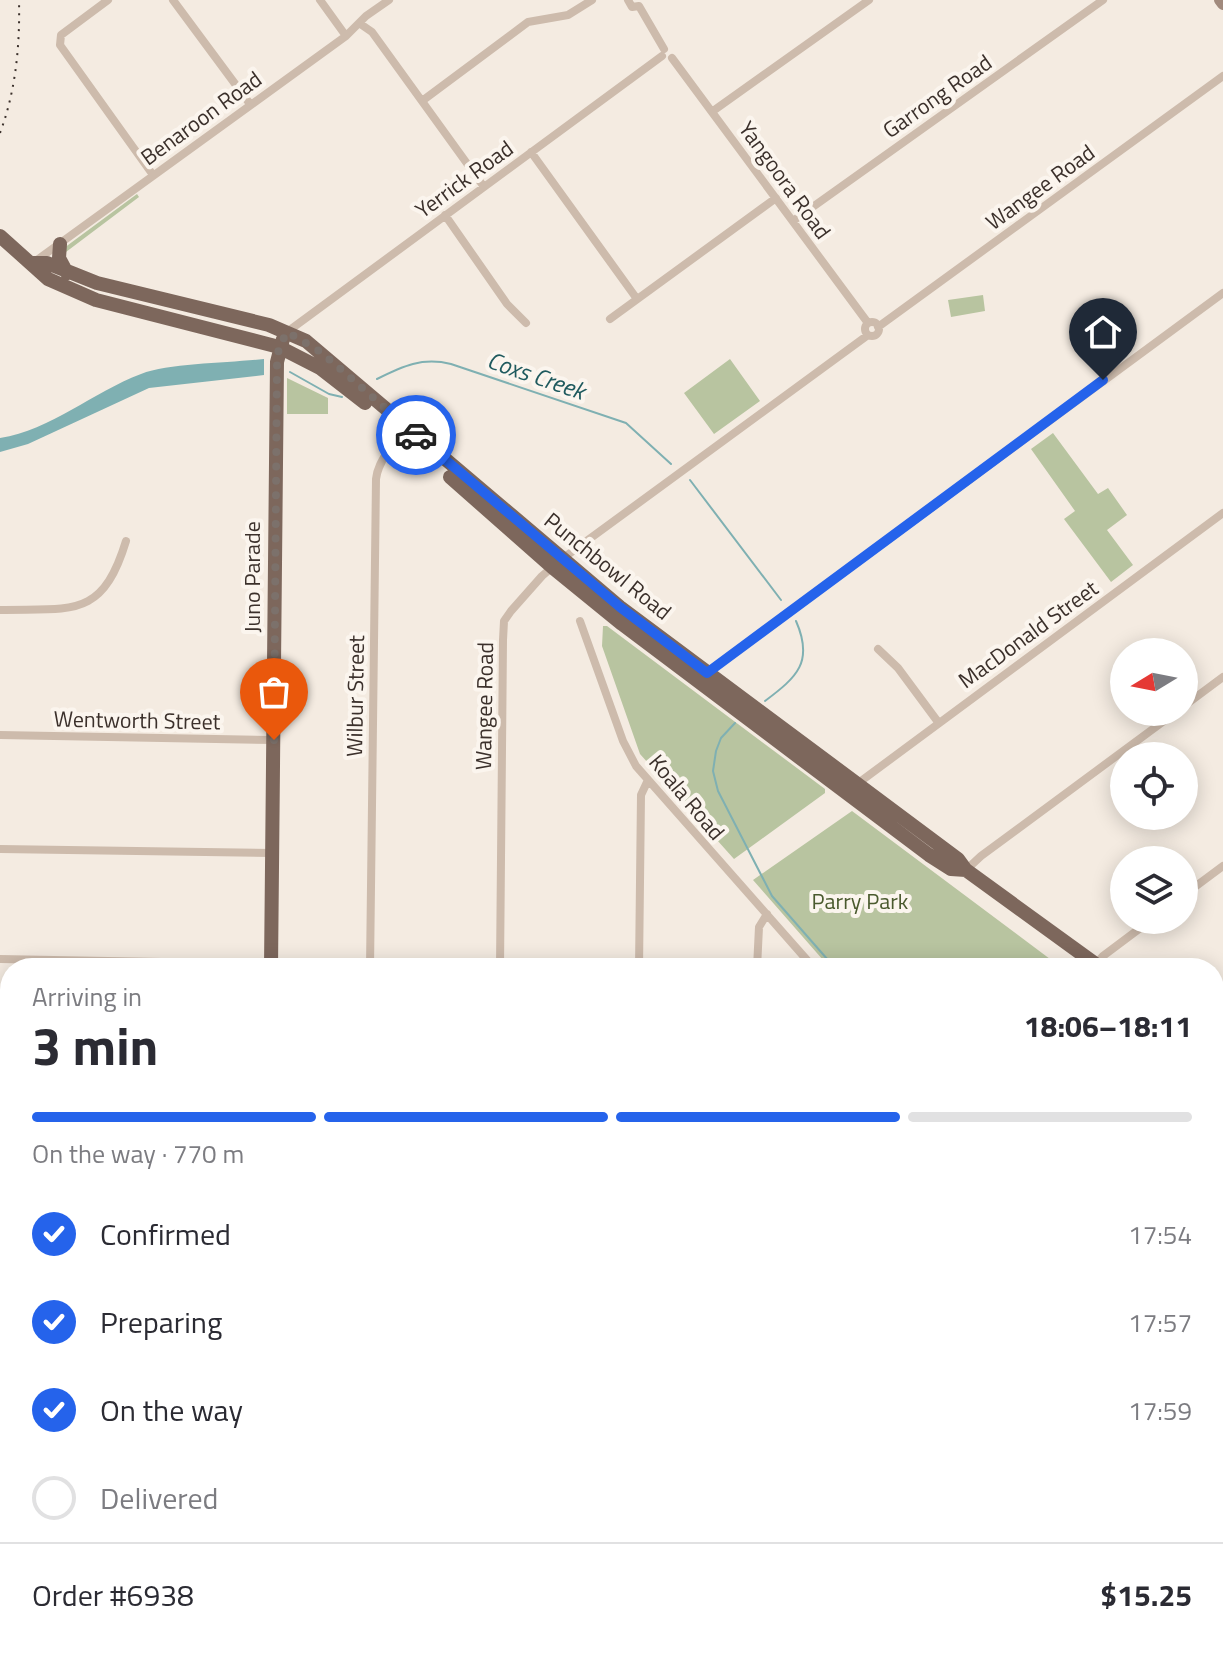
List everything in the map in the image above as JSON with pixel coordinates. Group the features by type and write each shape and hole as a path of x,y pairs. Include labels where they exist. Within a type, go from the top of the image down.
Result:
{"main road":[{"name":"Punchbowl Road","path":"0,236 48,279 85,296 279,347 334,377 557,563 1087,958"},
{"path":"60,244 59,258 68,273"},
{"name":"Punchbowl Road","path":"33,263 47,263 68,273 287,332 321,352 622,624 929,855 951,869 966,870"},
{"name":"Juno Parade","path":"271,958 276,372 279,347 287,332"}],"street":[{"path":"108,0 61,35 60,45 153,175"},
{"path":"173,0 250,104"},
{"path":"320,0 346,36"},
{"name":"Benaroon Road","path":"33,263 346,36 389,0"},
{"path":"422,101 528,22 568,15 592,0"},
{"path":"628,0 632,7 640,3 663,52"},
{"path":"713,111 869,0"},
{"name":"Garrong Road","path":"793,221 1103,0"},
{"path":"359,23 372,32 484,187"},
{"name":"Yangoora Road","path":"663,52 672,49 672,58 868,323"},
{"name":"Yerrick Road","path":"287,332 663,52"},
{"name":"Wangee Road","path":"878,327 1223,76"},
{"path":"531,152 637,299"},
{"path":"610,319 776,198"},
{"path":"445,215 507,304 526,323"},
{"path":"707,673 1223,293"},
{"path":"868,323 878,327 876,335 868,335 865,329 868,323"},
{"name":"Wangee Road","path":"500,958 504,621 557,563 868,335"},
{"name":"Wilbur Street","path":"370,958 376,479 378,466 395,439 396,430"},
{"name":"MacDonald Street","path":"856,785 1223,513"},
{"path":"0,610 85,605 111,582 126,541"},
{"name":"Koala Road","path":"580,621 632,759 805,958"},
{"path":"878,649 898,668 938,722"},
{"path":"1198,696 1223,677"},
{"path":"966,870 1157,726"},
{"name":"Wentworth Street","path":"0,735 274,740"},
{"path":"639,958 641,795 648,780"},
{"path":"0,849 272,853"},
{"path":"1198,885 1223,866"},
{"path":"757,958 759,927 767,914"},
{"path":"1102,958 1132,934"}],"green space":[{"path":"137,194 139,197 62,255 64,248"},
{"path":"983,295 985,311 951,317 948,300"},
{"path":"730,359 760,401 714,434 684,393"},
{"path":"287,378 328,398 328,414 287,414"},
{"path":"1053,433 1098,494 1108,488 1127,515 1107,530 1133,565 1111,582 1064,519 1075,511 1031,449"},
{"path":"603,626 825,789 825,793 734,859 640,754 602,646"},
{"name":"Parry Park","path":"852,811 1049,958 821,958 753,880"}],"water":[{"path":"264,359 264,375 149,388 28,444 0,452 0,438 37,427 141,374 184,365"}],"waterway":[{"name":"Coxs Creek","path":"377,379 413,364 451,364 626,423 671,464"},
{"name":"Coxs Creek","path":"290,372 329,394 342,397"},
{"name":"Coxs Creek","path":"690,480 781,600"},
{"name":"Coxs Creek","path":"765,701 794,676 803,658 796,621"},
{"name":"Coxs Creek","path":"735,723 721,738 716,751 713,771 718,791 772,896 826,958"}],"railway":[{"path":"0,133 16,67 19,0"}],"way so far":[{"path":"274,740 277,353 287,332 321,352 416,435"}],"route":[{"path":"416,435 620,607 707,673 1103,380"}]}
